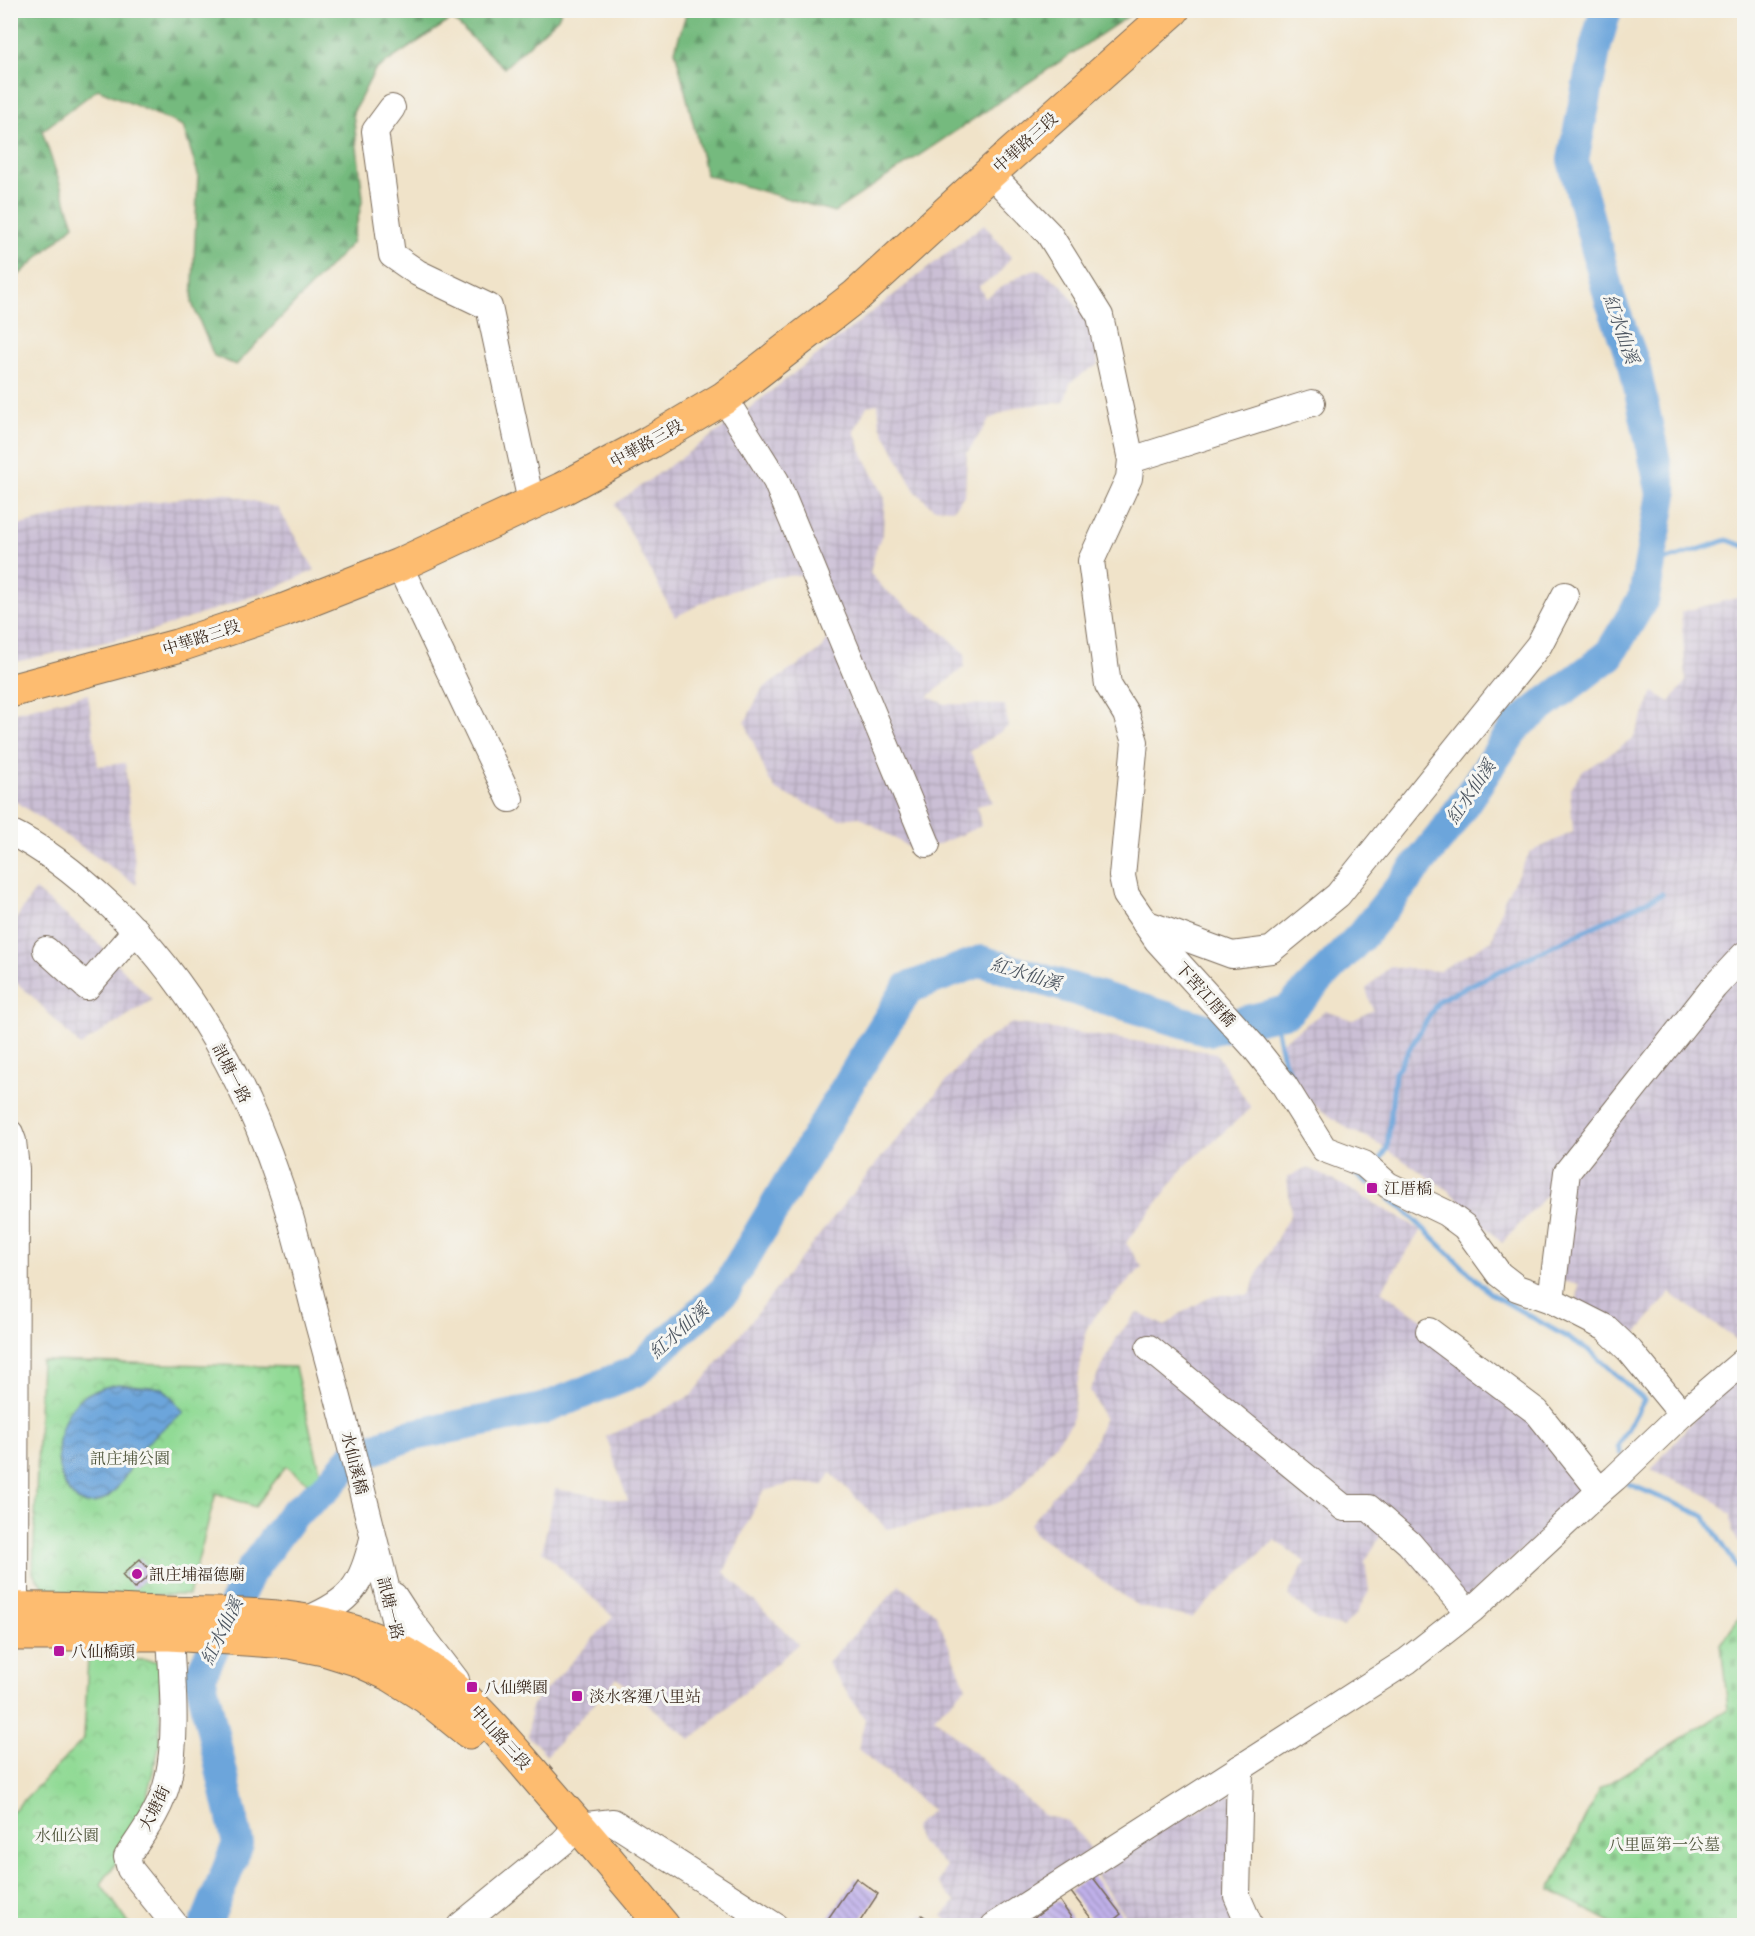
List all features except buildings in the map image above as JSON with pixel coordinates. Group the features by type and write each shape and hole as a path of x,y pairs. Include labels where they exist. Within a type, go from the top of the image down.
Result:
{"main road":[{"name":"中華路三段","path":"10,691 177,646 282,611 399,565 562,489 650,442 724,398 857,295 1173,10"},
{"path":"12,1617 179,1628"},
{"name":"中山路三段","path":"179,1628 296,1627 324,1649 356,1659 397,1663 436,1675 480,1711 571,1834 633,1926"},
{"name":"中山路三段","path":"397,1663 426,1697 465,1727 663,1926"}],"street":[{"path":"392,108 375,131 392,255 418,273 489,308 531,502"},
{"path":"990,173 1049,234 1100,316 1131,460 1312,403"},
{"path":"724,398 776,481 927,844"},
{"name":"下罟江厝橋","path":"1131,460 1129,478 1092,561 1108,685 1125,714 1135,742 1122,876 1126,895 1151,932 1254,1047 1284,1085 1324,1149 1364,1164 1388,1185 1446,1213 1465,1227 1499,1274 1517,1288 1551,1300 1606,1328 1630,1351 1682,1414"},
{"path":"399,565 510,799"},
{"path":"1151,932 1232,955 1271,950 1338,895 1539,645 1565,595"},
{"name":"訊塘一路","path":"10,832 23,838 90,886 136,930 184,989 225,1054 257,1124 280,1184 336,1388"},
{"path":"46,950 87,987 136,930"},
{"path":"1551,1300 1567,1172 1714,987 1744,955"},
{"path":"10,1133 14,1140 16,1169 12,1617"},
{"path":"1429,1331 1537,1412 1600,1491"},
{"path":"1149,1348 1344,1508 1369,1508 1408,1544 1468,1612"},
{"path":"994,1926 1407,1661 1468,1612 1616,1478 1682,1414 1744,1361"},
{"name":"水仙溪橋","path":"336,1388 373,1539"},
{"path":"296,1627 331,1610 347,1598 359,1581 373,1539"},
{"name":"訊塘一路","path":"373,1539 384,1581 397,1663"},
{"path":"384,1581 407,1616 480,1711"},
{"name":"大塘街","path":"176,1926 130,1869 127,1857 153,1816 168,1780 179,1628"},
{"path":"1240,1768 1236,1896 1250,1926"},
{"path":"460,1926 571,1834 614,1822 775,1926"}],"shaded area":[{"path":"984,224 1011,257 997,276 979,286 985,298 1026,272 1040,270 1061,284 1094,330 1098,365 1070,383 1064,402 1016,407 990,419 967,453 965,494 954,509 933,508 915,491 880,425 878,404 867,406 854,431 885,498 883,532 870,573 884,589 948,637 965,654 964,667 928,697 945,704 1005,705 1008,727 970,751 993,802 977,806 981,826 918,853 860,817 839,819 776,790 768,778 745,722 762,689 822,649 828,639 802,575 775,577 716,596 675,617 615,504 733,421"},
{"path":"224,493 278,508 315,570 273,589 150,632 11,663 11,527 80,511"},
{"path":"1744,596 1744,1345 1670,1293 1635,1335 1577,1301 1579,1285 1550,1278 1557,1202 1547,1195 1502,1243 1448,1190 1371,1139 1350,1130 1315,1106 1301,1093 1277,1045 1325,1011 1353,1020 1373,1010 1366,989 1389,967 1439,971 1492,940 1504,900 1530,852 1573,832 1570,789 1583,771 1633,739 1653,692 1670,702 1686,681 1681,612"},
{"path":"88,694 98,766 125,763 137,885 11,798 11,713"},
{"path":"35,890 91,936 152,1000 80,1046 33,997 11,978 11,927"},
{"path":"1012,1023 1216,1053 1251,1108 1186,1165 1126,1243 1142,1267 1093,1318 1086,1330 1071,1424 1021,1487 1006,1499 995,1504 887,1529 831,1473 824,1485 795,1483 763,1491 724,1572 798,1644 691,1740 617,1678 547,1755 528,1736 531,1706 613,1617 542,1551 555,1489 628,1501 606,1436 640,1422 692,1395 875,1165 977,1045"},
{"path":"1308,1168 1341,1184 1421,1230 1381,1291 1516,1384 1602,1481 1455,1608 1383,1532 1365,1561 1369,1591 1357,1613 1343,1627 1317,1620 1288,1595 1305,1562 1275,1540 1191,1618 1138,1606 1033,1533 1030,1524 1091,1449 1104,1419 1090,1390 1117,1337 1137,1312 1165,1326 1181,1313 1214,1295 1250,1295 1255,1278 1291,1213 1287,1177"},
{"path":"1744,1360 1744,1551 1733,1533 1731,1515 1709,1496 1651,1470"},
{"path":"900,1585 936,1614 966,1687 934,1717 1045,1816 1068,1821 1091,1849 983,1925 954,1925 942,1916 955,1902 938,1883 946,1866 920,1842 913,1828 932,1810 858,1749 865,1719 827,1663"},
{"path":"1228,1794 1241,1802 1236,1925 1122,1925 1128,1920 1096,1876 1134,1845"}],"green space":[{"path":"11,10 561,11 558,18 504,68 452,19 375,70 353,113 363,198 352,243 236,365 214,356 192,303 198,174 183,126 98,89 42,131 74,225 11,282"},
{"path":"687,10 1136,11 834,212 706,175 675,50"},
{"name":"訊庄埔公園","path":"41,1361 295,1367 322,1479 314,1488 286,1466 255,1507 216,1493 189,1595 63,1594 45,1589 33,1573"},
{"name":"八里區第一公墓","path":"1744,1611 1744,1925 1616,1925 1550,1890 1599,1789 1728,1710 1721,1644"},
{"name":"水仙公園","path":"88,1657 160,1661 160,1744 138,1831 101,1884 130,1925 11,1926 11,1813 84,1739"}],"water":[{"path":"118,1384 163,1388 184,1412 146,1444 115,1490 98,1502 87,1504 73,1496 63,1481 58,1456 61,1430 72,1408 80,1399 93,1391"}],"waterway":[{"name":"紅水仙溪","path":"205,1926 238,1844 200,1676 250,1572 292,1515 326,1488 353,1457 408,1436 543,1409 636,1371 725,1290 908,988 981,961 1209,1030 1288,1011 1362,935 1446,830 1517,725 1609,655 1644,597 1662,494 1634,364 1610,299 1573,160 1596,45 1606,10"},
{"path":"1649,566 1727,540 1744,546"},
{"path":"1381,1158 1387,1149 1395,1073 1439,1000 1662,894"},
{"path":"1274,1015 1283,1060 1292,1076"},
{"path":"1351,1171 1368,1183"},
{"path":"1390,1199 1490,1293 1589,1350 1644,1400 1618,1446 1620,1453"},
{"path":"1629,1484 1704,1516 1738,1568 1744,1570"}],"place":[{"name":"江厝橋","path":"1372,1188"},
{"name":"訊庄埔福德廟","path":"137,1574"},
{"name":"八仙橋頭","path":"59,1651"},
{"name":"八仙樂園","path":"472,1687"},
{"name":"淡水客運八里站","path":"577,1696"}]}
